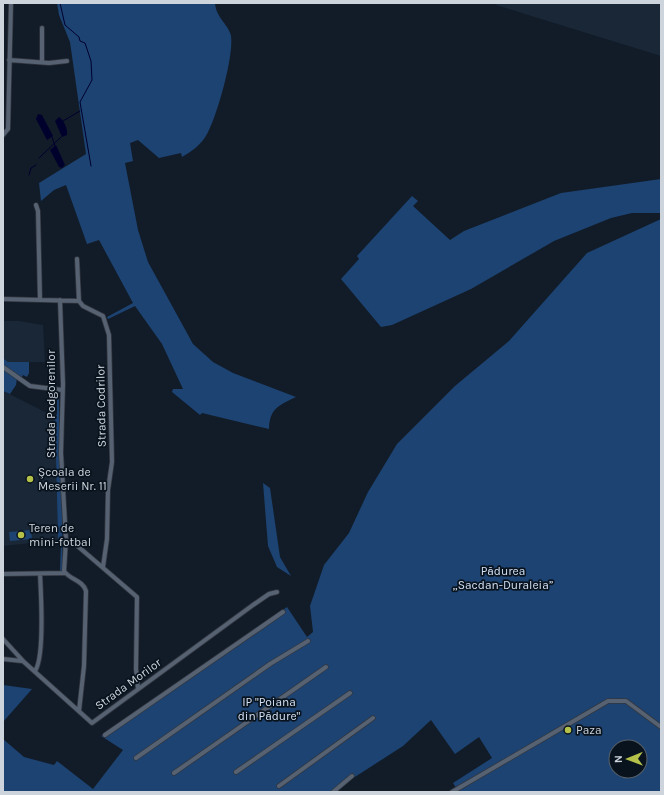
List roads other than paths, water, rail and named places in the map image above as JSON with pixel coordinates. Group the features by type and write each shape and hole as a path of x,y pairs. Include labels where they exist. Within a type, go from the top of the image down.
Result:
{"street":[{"path":"3,135 8,129 11,3"},
{"path":"42,28 42,62"},
{"path":"9,60 42,62 68,61"},
{"path":"36,205 38,211 40,300"},
{"path":"3,299 79,301 77,259"},
{"name":"Strada Podgorenilor","path":"60,300 62,390 61,453 66,540 65,573"},
{"name":"Strada Codrilor","path":"79,301 83,306 103,316 109,335 112,401 111,468 108,490 107,539 104,567"},
{"path":"3,367 30,386 62,390"},
{"path":"66,540 74,543 137,596 136,669 138,689"},
{"path":"3,574 65,573 83,584 86,591 84,666 79,711"},
{"path":"35,671 39,662 41,640 40,574"},
{"name":"Strada Morilor","path":"3,639 24,662 92,723 253,605 269,594 277,592"},
{"path":"105,735 284,612"},
{"path":"136,758 270,664 308,641"},
{"path":"3,659 24,662"},
{"path":"174,772 326,667"},
{"path":"236,772 350,693"},
{"path":"452,792 608,701 626,702 661,727"},
{"path":"279,786 373,718"},
{"path":"333,792 352,776"}],"waterway":[{"path":"60,3 65,25 79,37 80,41 85,43 91,61 92,80 80,102 91,166"},
{"path":"63,121 80,111"},
{"path":"52,137 55,146"},
{"path":"39,158 61,137"},
{"path":"29,175 31,168 36,165"}],"place":[{"name":"Şcoala de Meserii Nr. 11","path":"30,479"},
{"name":"Teren de mini-fotbal","path":"21,535"},
{"name":"Paza","path":"568,730"}],"park label":[{"name":"Pădurea „Sacdan-Duraleia”","path":"503,578"},
{"name":"IP \"Poiana din Pădure\"","path":"269,709"}]}
